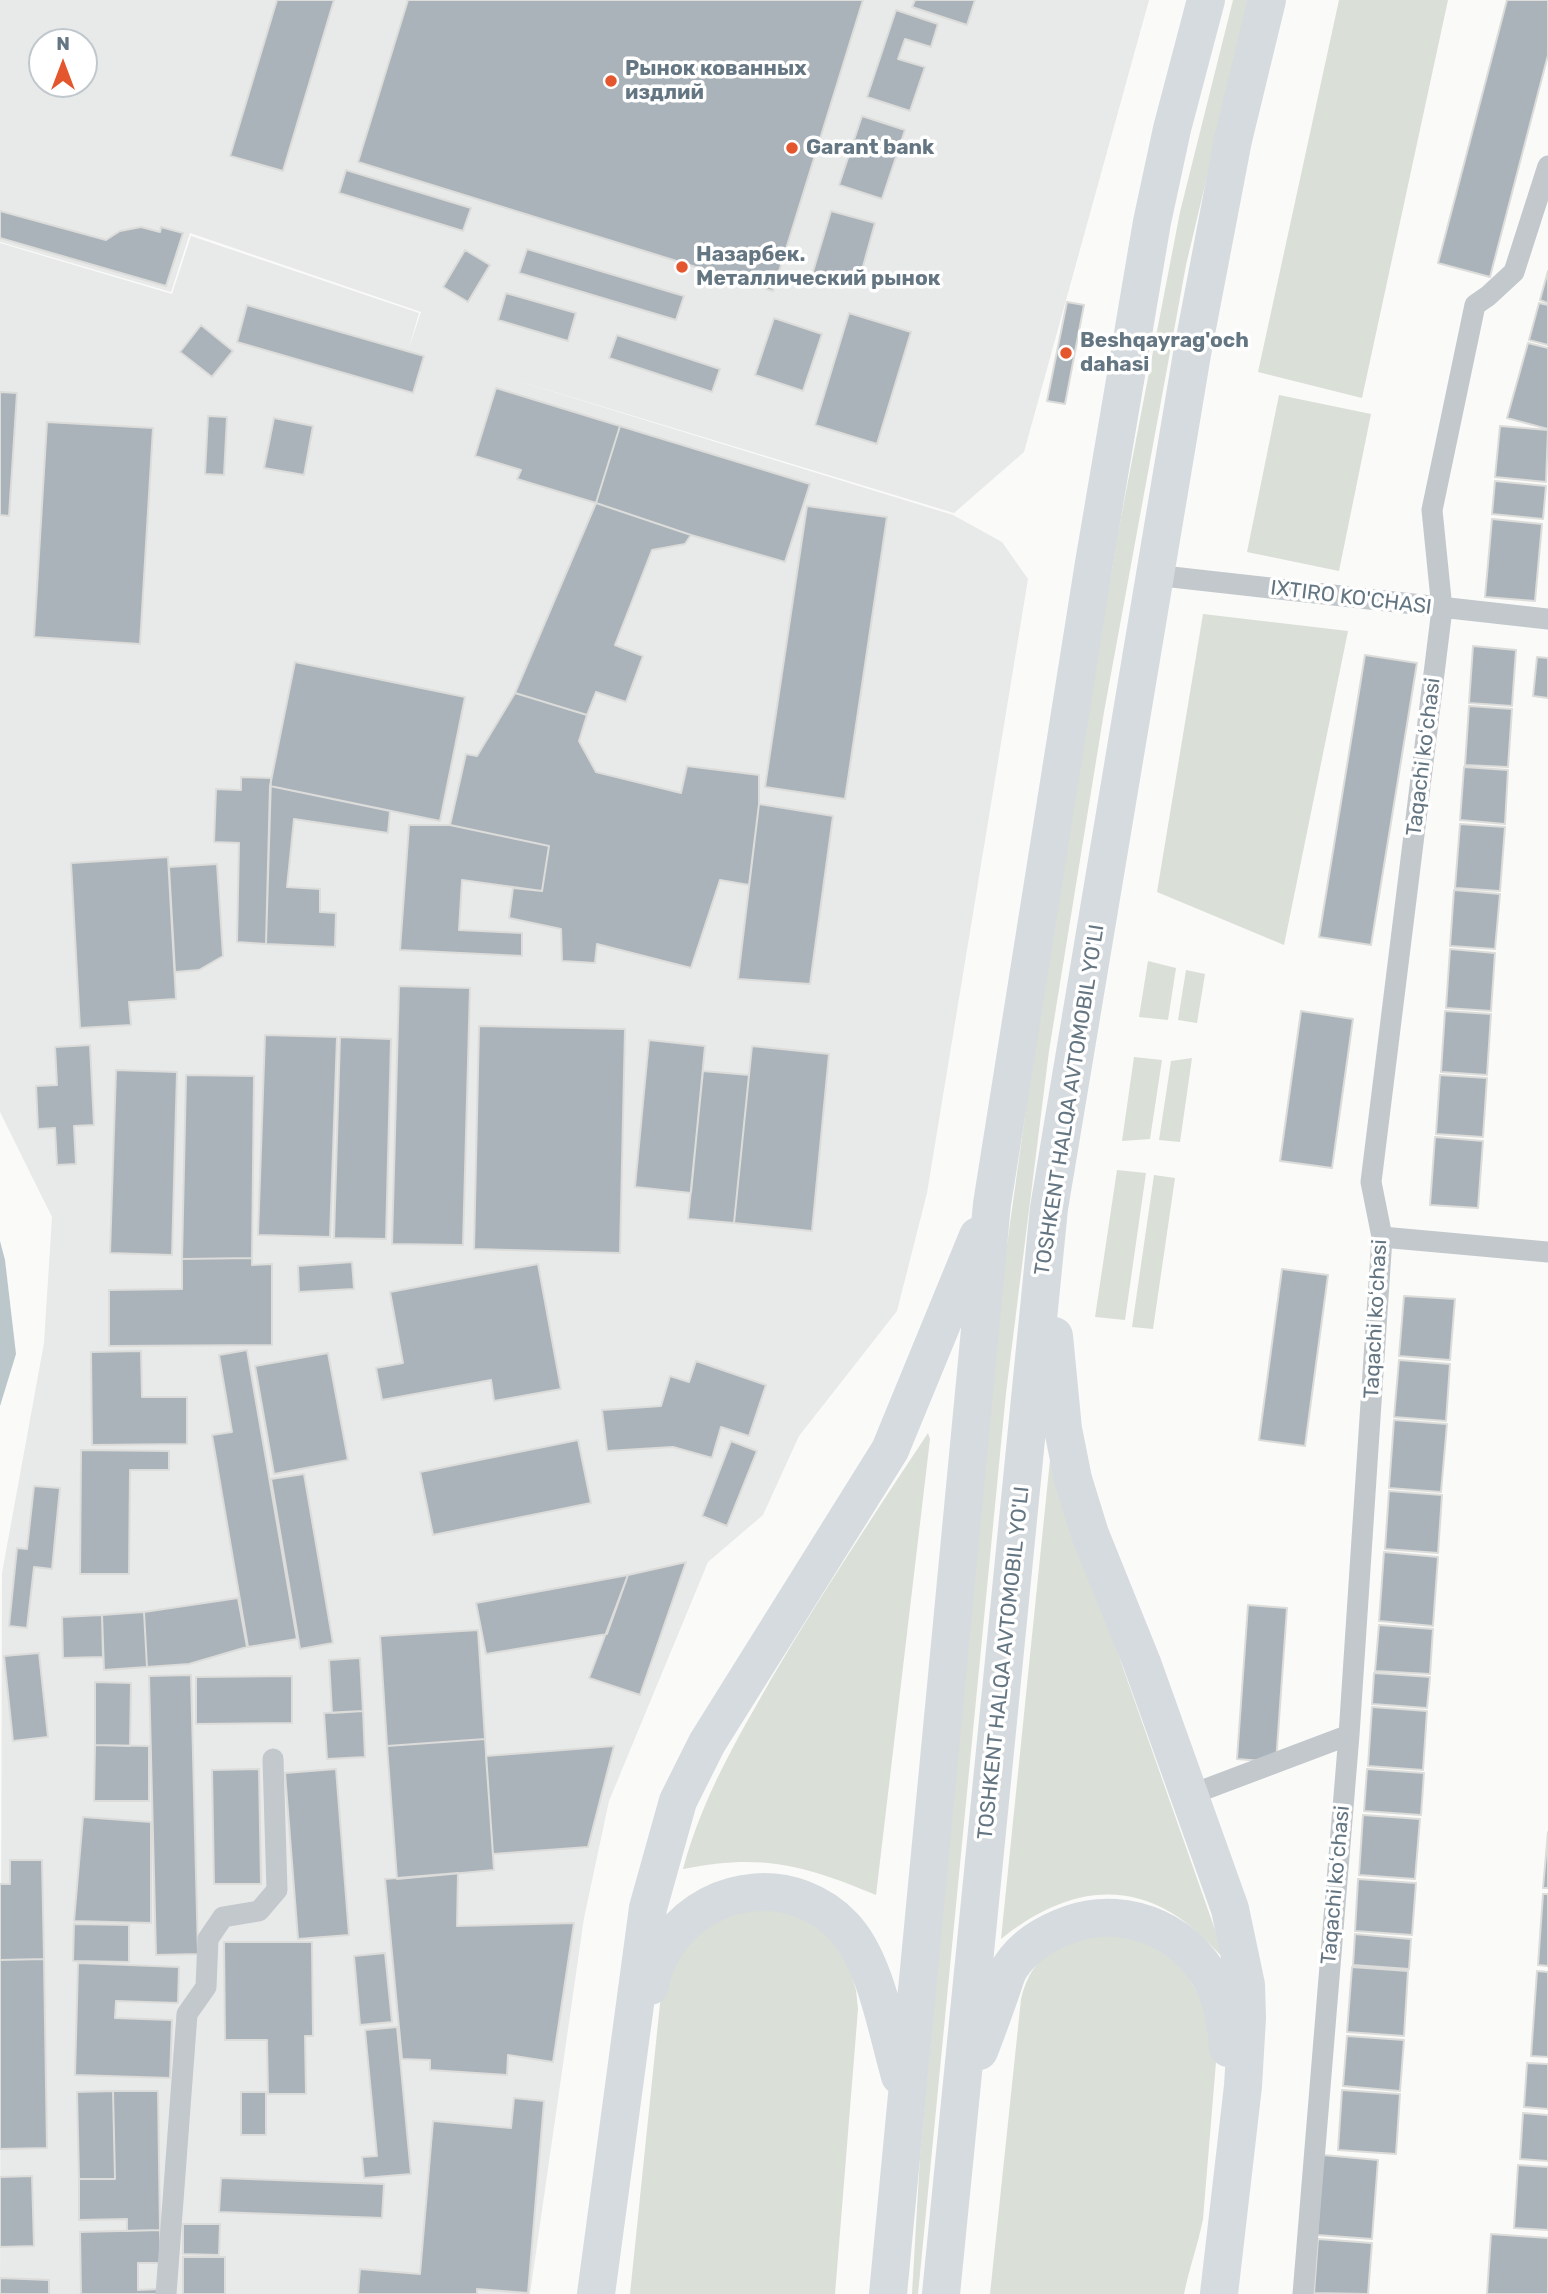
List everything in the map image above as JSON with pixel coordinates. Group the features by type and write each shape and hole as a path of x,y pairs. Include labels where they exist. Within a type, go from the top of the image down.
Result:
{"highway":[{"path":"888,2294 992,1204 1092,576 1152,222 1172,129 1206,0"},
{"name":"TOSHKENT HALQA AVTOMOBIL YO'LI","path":"941,2294 1049,1208 1192,354 1233,140 1267,0"},
{"path":"596,2294 648,1908 678,1801 707,1743 890,1450 992,1204"},
{"path":"1049,1208 1055,1357 1063,1429 1073,1479 1090,1534 1142,1663 1230,1909 1245,1985 1247,2018 1243,2087 1219,2294"},
{"path":"614,2294 616,2252 651,1978 668,1942 680,1927 702,1910 729,1897 750,1892 773,1891 811,1902 844,1927 858,1944 873,1979 906,2101"},
{"path":"960,2106 1010,1967 1041,1938 1083,1920 1107,1916 1129,1918 1151,1925 1173,1937 1192,1952 1216,1989 1227,2032 1228,2071 1223,2146 1206,2294"}],"street":[{"name":"Taqachi koʻchasi","path":"1303,2294 1349,1735 1382,1237 1371,1182 1442,608 1432,510 1475,304 1514,272 1548,166"},
{"name":"IXTIRO KO'CHASI","path":"1154,575 1548,619"},
{"path":"1382,1237 1548,1252"},
{"path":"1190,1795 1349,1735"},
{"path":"166,2294 187,2014 206,1987 208,1938 223,1917 259,1912 277,1890 273,1759"}],"shaded area":[{"path":"0,0 1149,0 1024,452 954,513 505,377 953,515 1002,542 1028,579 927,1193 897,1311 799,1436 763,1515 708,1562 609,1801 584,1918 530,2294 0,2294 2,1573 44,1343 52,1217 0,1112 0,243 172,294 191,236 419,313 409,348 421,312 190,233 171,292 0,242"},
{"path":"1233,0 1249,0 1186,265 1104,712 1049,1051 1006,1393 918,2294 912,2294 920,2156 1001,1288 1046,965 1118,533 1180,212"},
{"path":"1339,0 1448,0 1362,398 1258,372"},
{"path":"1279,395 1371,414 1339,571 1247,552"},
{"path":"1203,614 1348,631 1284,945 1157,892"},
{"path":"1148,961 1176,968 1168,1020 1139,1017"},
{"path":"1186,970 1205,974 1197,1023 1178,1020"},
{"path":"1134,1057 1162,1060 1150,1139 1122,1141"},
{"path":"1192,1058 1180,1142 1159,1140 1171,1061"},
{"path":"1117,1170 1146,1173 1125,1320 1095,1317"},
{"path":"1154,1175 1175,1178 1153,1329 1132,1327"},
{"path":"0,1241 5,1260 16,1354 0,1406"},
{"path":"928,1433 930,1439 876,1895 804,1869 760,1862 711,1864 683,1869 700,1817 746,1723 810,1614"},
{"path":"1050,1460 1226,1961 1178,1917 1148,1901 1125,1896 1082,1897 1061,1904 1040,1913 1001,1939"},
{"path":"731,1908 805,1913 845,1952 856,1990 858,2009 835,2294 630,2294 661,1994 685,1941"},
{"path":"1108,1934 1144,1942 1160,1951 1187,1975 1204,2004 1216,2062 1203,2219 1184,2294 990,2294 1021,1999 1026,1983 1033,1969 1052,1952 1077,1941"}],"building":[{"path":"277,0 334,0 283,171 230,156"},
{"name":"Рынок кованных издлий","path":"408,0 863,0 773,291 358,162"},
{"path":"915,0 975,0 967,25 912,7"},
{"path":"1507,0 1548,0 1548,55 1490,277 1438,263"},
{"path":"896,10 938,24 931,47 905,39 898,59 925,67 910,111 867,97"},
{"path":"862,116 905,130 882,199 839,185"},
{"path":"346,170 471,208 463,231 339,193"},
{"path":"0,211 106,240 120,231 141,227 160,232 161,227 183,233 166,286 0,238"},
{"path":"831,211 875,223 857,288 812,275"},
{"path":"527,249 684,296 676,320 519,273"},
{"path":"465,250 490,265 468,302 443,287"},
{"path":"1548,271 1548,303 1540,300"},
{"path":"506,293 576,313 568,341 498,320"},
{"name":"Beshqayrag'och dahasi","path":"1067,302 1084,305 1065,404 1047,401"},
{"path":"1539,303 1548,305 1548,345 1529,340"},
{"path":"247,305 424,356 413,393 237,342"},
{"path":"849,313 911,332 877,444 815,425"},
{"path":"774,318 822,334 803,391 755,375"},
{"path":"201,325 233,351 212,377 180,352"},
{"path":"617,335 720,369 712,392 609,358"},
{"path":"1528,343 1548,348 1548,429 1507,418"},
{"path":"496,388 620,426 596,503 517,479 521,470 475,456"},
{"path":"0,392 17,393 9,516 0,515"},
{"path":"208,416 227,417 224,475 205,474"},
{"path":"274,418 313,426 304,475 264,468"},
{"path":"47,422 153,428 140,644 34,637"},
{"path":"620,426 810,484 785,562 691,535 596,503"},
{"path":"1500,426 1548,430 1546,482 1495,477"},
{"path":"1495,481 1546,486 1543,519 1492,514"},
{"path":"596,503 691,535 685,544 652,550 615,645 643,656 626,702 596,692 587,715 515,693"},
{"path":"807,506 887,517 845,799 765,787"},
{"path":"1492,519 1542,524 1535,601 1485,597"},
{"path":"1473,646 1516,650 1512,706 1469,703"},
{"path":"1365,655 1417,663 1371,945 1319,937"},
{"path":"1537,657 1548,658 1548,698 1533,696"},
{"path":"295,662 465,697 440,821 270,786"},
{"path":"515,693 587,715 579,741 596,772 681,793 687,766 759,775 759,804 749,885 720,880 691,968 597,944 595,963 562,961 561,929 509,918 513,888 542,891 549,846 450,825 466,754 477,756"},
{"path":"1469,706 1512,709 1508,767 1465,765"},
{"path":"1464,767 1508,770 1505,824 1460,820"},
{"path":"241,777 271,778 266,944 237,942 239,843 214,842 216,789 241,790"},
{"path":"270,786 390,811 388,833 294,819 287,887 320,889 320,912 336,913 335,947 266,944"},
{"path":"759,804 833,816 810,984 738,979"},
{"path":"1460,824 1505,827 1500,891 1455,888"},
{"path":"409,825 450,825 549,846 542,891 462,880 459,930 522,933 522,956 400,950"},
{"path":"168,857 176,999 129,1002 131,1025 80,1028 71,863"},
{"path":"217,864 223,956 199,970 175,972 169,867"},
{"path":"1454,890 1500,894 1495,949 1450,946"},
{"path":"1450,949 1495,953 1491,1011 1446,1008"},
{"path":"399,986 470,988 463,1245 392,1244"},
{"path":"1301,1011 1353,1019 1332,1168 1280,1161"},
{"path":"1445,1011 1491,1014 1487,1075 1441,1072"},
{"path":"479,1026 625,1029 620,1253 474,1249"},
{"path":"265,1035 337,1037 330,1237 258,1235"},
{"path":"340,1037 391,1039 386,1239 334,1238"},
{"path":"649,1040 705,1046 691,1193 635,1187"},
{"path":"90,1045 94,1125 74,1126 76,1164 57,1165 55,1128 38,1129 36,1086 57,1085 55,1047"},
{"path":"752,1046 829,1054 812,1231 734,1223"},
{"path":"116,1070 177,1072 172,1255 110,1253"},
{"path":"703,1071 749,1075 734,1223 688,1219"},
{"path":"186,1075 254,1076 252,1258 182,1259"},
{"path":"1440,1075 1487,1078 1483,1137 1436,1134"},
{"path":"1435,1137 1483,1141 1478,1208 1430,1205"},
{"path":"252,1258 252,1265 272,1264 272,1345 109,1346 109,1290 182,1289 182,1259"},
{"path":"352,1262 354,1289 299,1292 298,1266"},
{"path":"538,1264 561,1389 494,1401 491,1380 382,1400 376,1368 403,1363 390,1292"},
{"path":"1282,1269 1328,1275 1305,1446 1259,1440"},
{"path":"1404,1296 1455,1299 1450,1360 1399,1356"},
{"path":"247,1350 297,1639 248,1647 212,1435 232,1432 219,1355"},
{"path":"141,1351 142,1397 187,1397 187,1444 92,1445 91,1352"},
{"path":"328,1353 348,1460 274,1474 255,1366"},
{"path":"1399,1360 1450,1364 1446,1421 1394,1417"},
{"path":"696,1361 766,1385 749,1436 721,1427 712,1458 673,1447 607,1451 602,1410 661,1406 670,1376 689,1382"},
{"path":"1394,1420 1447,1424 1441,1492 1389,1488"},
{"path":"578,1440 591,1503 433,1535 420,1472"},
{"path":"731,1441 757,1451 727,1526 702,1516"},
{"path":"81,1450 169,1451 169,1470 130,1470 129,1574 80,1574"},
{"path":"304,1474 333,1643 300,1649 271,1479"},
{"path":"34,1486 60,1488 52,1569 34,1567 27,1628 9,1626 17,1548 27,1549"},
{"path":"1389,1491 1442,1495 1438,1553 1385,1549"},
{"path":"1384,1552 1438,1557 1433,1626 1379,1621"},
{"path":"686,1562 640,1695 589,1678 628,1575"},
{"path":"628,1575 607,1634 486,1654 476,1603"},
{"path":"238,1598 247,1647 189,1664 147,1667 144,1612"},
{"path":"1248,1605 1287,1608 1276,1762 1237,1759"},
{"path":"144,1612 147,1667 104,1670 102,1615"},
{"path":"102,1615 103,1657 63,1658 62,1617"},
{"path":"1379,1625 1433,1629 1430,1674 1375,1671"},
{"path":"478,1630 485,1739 387,1746 380,1636"},
{"path":"39,1653 48,1737 13,1741 4,1656"},
{"path":"360,1658 363,1711 332,1713 329,1660"},
{"path":"1374,1673 1430,1677 1427,1708 1372,1704"},
{"path":"191,1675 198,1954 156,1955 149,1676"},
{"path":"292,1676 292,1723 196,1724 196,1677"},
{"path":"95,1682 131,1683 130,1746 95,1745"},
{"path":"1372,1707 1427,1711 1423,1770 1368,1766"},
{"path":"363,1711 365,1757 327,1759 324,1713"},
{"path":"485,1739 494,1870 397,1879 387,1746"},
{"path":"95,1745 149,1746 149,1801 94,1801"},
{"path":"614,1746 588,1847 493,1854 486,1756"},
{"path":"259,1769 261,1884 214,1884 212,1770"},
{"path":"336,1769 349,1935 298,1939 285,1773"},
{"path":"1367,1769 1424,1773 1421,1815 1364,1811"},
{"path":"1363,1815 1420,1819 1415,1879 1359,1875"},
{"path":"83,1817 151,1822 151,1923 74,1921"},
{"path":"1548,1832 1548,1888 1543,1888"},
{"path":"10,1860 42,1860 44,1959 0,1960 0,1884 10,1884"},
{"path":"458,1873 457,1926 574,1923 553,2062 508,2055 507,2075 430,2070 430,2060 402,2059 385,1879"},
{"path":"1358,1879 1416,1883 1412,1935 1355,1931"},
{"path":"1543,1894 1548,1894 1548,1966 1538,1965"},
{"path":"74,1924 129,1925 129,1962 73,1961"},
{"path":"1355,1934 1411,1939 1409,1969 1353,1965"},
{"path":"224,1942 312,1942 313,2036 305,2036 306,2094 268,2094 267,2040 225,2040"},
{"path":"385,1953 392,2022 360,2025 354,1956"},
{"path":"44,1959 47,2148 0,2149 0,1960"},
{"path":"78,1963 179,1967 178,2003 116,2001 115,2018 172,2020 170,2078 75,2075"},
{"path":"1352,1967 1408,1971 1404,2036 1347,2032"},
{"path":"1537,1971 1548,1972 1548,2057 1531,2056"},
{"path":"397,2027 411,2174 364,2178 362,2157 377,2156 365,2030"},
{"path":"1347,2036 1404,2040 1400,2091 1343,2086"},
{"path":"1527,2063 1548,2064 1548,2109 1524,2107"},
{"path":"1342,2090 1400,2094 1396,2154 1338,2150"},
{"path":"113,2091 115,2179 79,2179 77,2092"},
{"path":"113,2091 158,2091 160,2230 127,2231 127,2219 79,2220 79,2179 115,2179"},
{"path":"241,2092 266,2092 266,2135 241,2135"},
{"path":"514,2098 544,2101 528,2293 477,2289 477,2294 358,2294 360,2269 420,2274 433,2121 511,2128"},
{"path":"1523,2113 1548,2115 1548,2161 1520,2159"},
{"path":"1323,2155 1378,2160 1372,2239 1317,2235"},
{"path":"1518,2165 1548,2167 1548,2230 1514,2228"},
{"path":"32,2176 34,2246 0,2247 0,2177"},
{"path":"221,2178 384,2184 382,2218 219,2212"},
{"path":"183,2224 220,2224 219,2255 183,2254"},
{"path":"160,2230 161,2263 138,2263 138,2290 159,2289 159,2294 81,2294 80,2232"},
{"path":"1491,2234 1548,2238 1548,2294 1487,2294"},
{"path":"1318,2239 1372,2243 1368,2294 1314,2293"},
{"path":"183,2257 225,2257 225,2294 183,2294"},
{"path":"0,2278 49,2280 49,2294 0,2294"}],"place":[{"name":"Рынок кованных издлий","path":"611,81"},
{"name":"Garant bank","path":"792,148"},
{"name":"Назарбек. Металлический рынок","path":"682,267"},
{"name":"Beshqayrag'och dahasi","path":"1066,353"}]}
